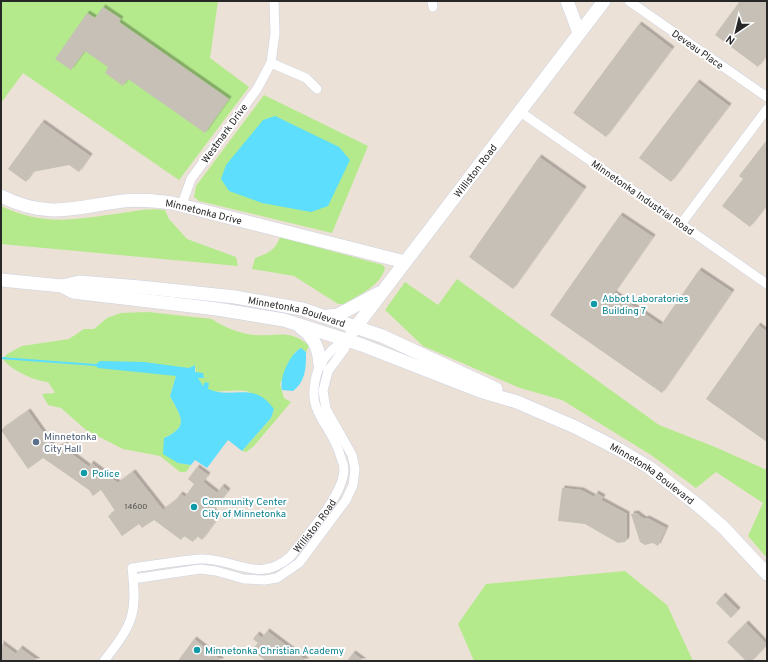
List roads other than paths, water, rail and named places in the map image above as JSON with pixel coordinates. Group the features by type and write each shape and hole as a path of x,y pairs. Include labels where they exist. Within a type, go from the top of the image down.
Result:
{"main road":[{"path":"567,1 579,33"},
{"name":"Williston Road","path":"346,340 604,1"},
{"name":"Minnetonka Drive","path":"1,196 26,207 59,210 78,209 124,201 152,200 182,204 405,262"},
{"name":"Minnetonka Boulevard","path":"1,280 62,286 86,282 215,294 288,306 328,316 382,336 492,386 516,402"},
{"name":"Minnetonka Boulevard","path":"62,286 73,292 271,317 346,340 480,391 516,402 575,427 650,468 700,507 728,533 767,574"},
{"path":"328,316 338,315 384,290"},
{"path":"297,324 313,339 317,346 320,365"}],"street":[{"name":"Westmark Drive","path":"182,204 192,179 257,89 271,63 275,33 274,1"},
{"name":"Deveau Place","path":"629,1 767,97"},
{"path":"271,63 306,78 317,89"},
{"path":"681,224 767,109"},
{"name":"Minnetonka Industrial Road","path":"519,111 767,284"},
{"name":"Williston Road","path":"104,661 130,624 135,605 132,568 200,559 214,560 248,569 267,570 281,565 290,557 335,496 342,483 344,468 340,451 316,409 313,384 320,365 337,344 346,340"},
{"name":"Williston Road","path":"133,579 200,569 216,571 244,579 265,580 277,578 299,563 346,500 353,485 355,470 352,455 326,408 323,391 328,371 345,348 346,340"}],"water":[{"path":"275,116 339,147 350,160 328,206 311,212 262,203 229,191 221,179 226,165 263,120"},
{"path":"301,348 306,352 305,368 301,383 293,391 282,390 282,379 286,366 293,355"},
{"path":"100,361 144,362 189,368 195,365 195,372 203,373 204,378 198,378 203,386 205,382 209,383 208,389 217,392 242,392 258,395 266,400 274,409 271,418 242,451 228,440 207,468 195,460 191,465 178,463 163,454 164,438 172,434 177,429 181,420 170,396 176,376 98,368 95,365"}],"waterway":[{"path":"1,358 95,365"}],"place":[{"name":"Abbot Laboratories Building 7","path":"594,304"},
{"name":"Minnetonka City Hall","path":"36,442"},
{"name":"Police","path":"84,473"},
{"name":"Community Center City of Minnetonka","path":"194,507"},
{"name":"Minnetonka Christian Academy","path":"197,650"}]}
